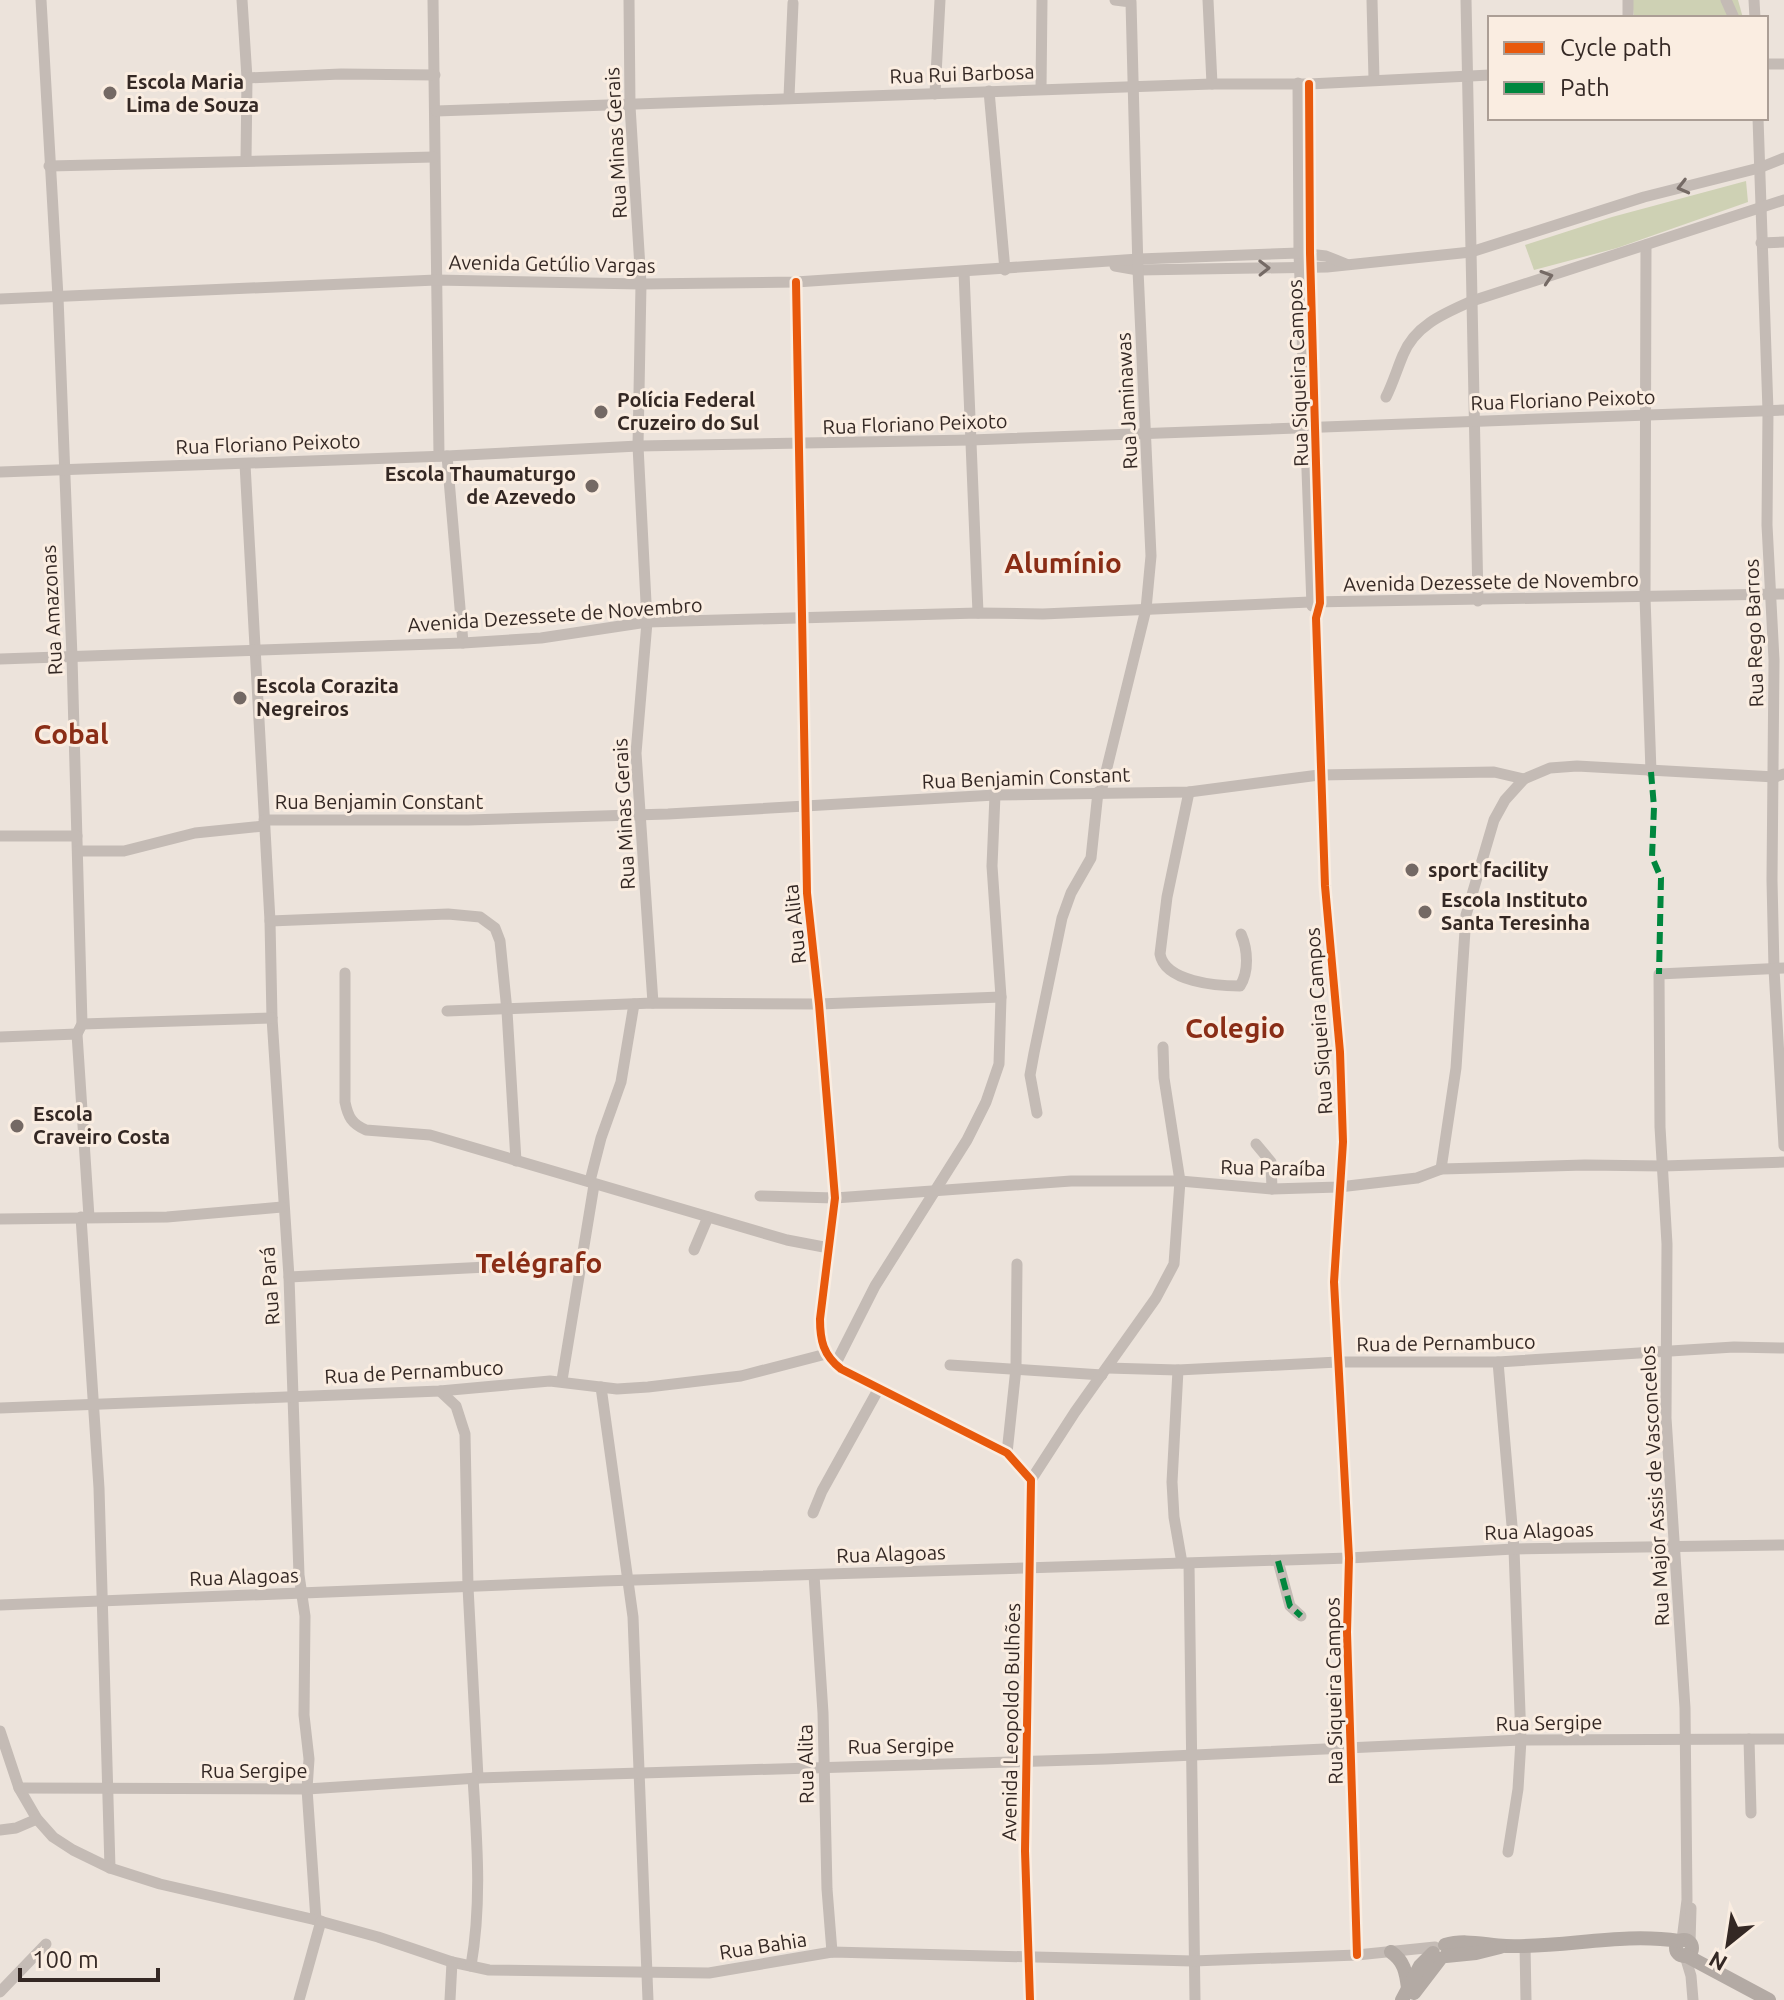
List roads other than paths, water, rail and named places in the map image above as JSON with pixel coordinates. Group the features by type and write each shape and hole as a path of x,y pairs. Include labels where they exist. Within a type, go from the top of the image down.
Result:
{"main road":[{"path":"1407,1996 1420,1966 1440,1952 1476,1953 1504,1946 1651,1937 1684,1948 1769,2000"},
{"path":"1391,1952 1400,1959 1404,1968 1407,1996"}],"street":[{"name":"Rua Amazonas","path":"41,0 58,297 72,657 85,1217 92,1405 99,1488 110,1868"},
{"path":"242,0 247,78 246,160"},
{"path":"433,0 436,280 443,456 463,643"},
{"name":"Rua Minas Gerais","path":"629,0 630,106 641,284 638,446 647,622 636,753 653,1003"},
{"path":"935,94 940,0"},
{"path":"1041,89 1042,0"},
{"name":"Rua Jaminawas","path":"1037,1113 1030,1075 1034,1053 1062,918 1071,893 1091,858 1100,792 1146,609 1151,556 1131,2 1115,0"},
{"path":"1208,0 1212,84"},
{"path":"1372,0 1374,79"},
{"path":"1466,0 1478,601"},
{"path":"789,97 793,3"},
{"path":"247,78 341,74 435,75"},
{"name":"Rua Rui Barbosa","path":"436,111 1488,75"},
{"name":"Rua Siqueira Campos","path":"1303,83 1319,775 1325,886 1340,1052 1343,1142 1334,1282 1349,1558 1347,1632 1357,1955"},
{"path":"989,91 1005,270"},
{"name":"Rua Rego Barros","path":"1758,120 1768,411 1767,525 1778,594 1780,776 1772,880 1779,968 1784,1146"},
{"path":"49,166 434,157"},
{"name":"Avenida Getúlio Vargas","path":"1220,262 1305,267 1382,263 1471,252 1644,197 1759,168 1784,158"},
{"path":"1386,397 1404,353 1416,334 1434,319 1472,301 1784,200"},
{"path":"1761,243 1784,242"},
{"path":"1646,245 1645,597 1651,772"},
{"name":"Avenida Getúlio Vargas","path":"0,299 436,280 641,284 796,282 1103,263 1220,262 1305,253 1326,256 1346,264"},
{"path":"964,272 978,613"},
{"name":"Rua Alita","path":"796,282 807,893 835,1198 820,1319 820,1338 826,1354"},
{"name":"Rua Floriano Peixoto","path":"0,472 638,446 971,440 1784,410"},
{"name":"Rua Pará","path":"245,464 282,1207 289,1277 301,1593 305,1616 307,1789 318,1921 299,2000"},
{"name":"Avenida Dezessete de Novembro","path":"0,659 463,643 541,638 647,622 1043,614 1315,603 1778,594"},
{"name":"Rua Benjamin Constant","path":"78,851 133,849 195,833 264,823 641,815 995,795 1189,792 1319,775 1494,772 1524,779 1550,768 1577,766 1780,776"},
{"path":"1441,1169 1456,1068 1466,915 1494,820 1510,793 1524,779"},
{"path":"1189,792 1167,897 1161,961 1175,973 1189,979 1240,986 1246,978 1241,934"},
{"path":"835,1365 875,1286 967,1140 999,1064 1001,997 992,866 995,795"},
{"path":"0,836 77,836"},
{"path":"270,921 448,914 472,915 488,921 495,928 500,941 516,1161"},
{"name":"Rua Major Assis de Vasconcelos","path":"1693,2000 1684,1948 1687,1900 1685,1708 1667,1443 1667,1244 1659,974 1779,968"},
{"path":"345,973 345,1088 348,1116 356,1126 366,1130 430,1135 787,1240 829,1248"},
{"path":"447,1011 653,1003 819,1004 1001,997"},
{"path":"562,1380 582,1266 592,1183 601,1138 621,1082 634,1004"},
{"path":"0,1037 80,1029 272,1018"},
{"path":"826,1354 835,1365 878,1390 1007,1453 1031,1480 1170,1275 1176,1250 1180,1181 1164,1078 1163,1047"},
{"path":"1256,1144 1271,1162 1272,1189"},
{"name":"Rua Paraíba","path":"760,1196 835,1198 1058,1181 1180,1181 1272,1189 1339,1187 1404,1181 1441,1169 1784,1162"},
{"path":"0,1219 167,1217 282,1207"},
{"path":"694,1250 708,1217"},
{"path":"1007,1453 1016,1368 1017,1264"},
{"path":"289,1277 507,1266 582,1266"},
{"name":"Rua de Pernambuco","path":"950,1365 1105,1371 1178,1370 1338,1362 1498,1362 1734,1347 1784,1348"},
{"name":"Rua de Pernambuco","path":"0,1408 440,1391 562,1380 617,1389 741,1376 826,1354"},
{"path":"1498,1362 1514,1549 1521,1740 1518,1789 1508,1852"},
{"path":"1178,1370 1172,1482 1174,1517 1185,1564 1195,2000"},
{"path":"601,1387 633,1617 648,2000"},
{"path":"813,1513 878,1390"},
{"path":"440,1391 456,1406 465,1434 479,1884 478,1924 471,1966"},
{"name":"Avenida Leopoldo Bulhões","path":"1030,2000 1025,1893 1031,1480"},
{"name":"Rua Alagoas","path":"0,1605 629,1580 1278,1561 1514,1549 1784,1545"},
{"path":"1278,1561 1290,1606 1301,1616"},
{"name":"Rua Alita","path":"814,1575 832,1952"},
{"name":"Rua Bahia","path":"0,1731 19,1788 37,1819 53,1837 73,1850 110,1868 160,1884 318,1921 452,1962 489,1970 709,1973 832,1952 1193,1961 1440,1952"},
{"path":"1749,1739 1751,1813"},
{"name":"Rua Sergipe","path":"19,1788 307,1789 475,1778 1027,1761 1521,1740 1784,1739"},
{"path":"0,1830 16,1828 37,1819"},
{"path":"0,1992 46,1944"},
{"path":"1525,1945 1526,2000"},
{"path":"450,2000 452,1962"}],"place":[{"name":"Escola Maria Lima de Souza","path":"110,93"},
{"name":"Polícia Federal Cruzeiro do Sul","path":"601,412"},
{"name":"Escola Thaumaturgo de Azevedo","path":"592,486"},
{"name":"Escola Corazita Negreiros","path":"240,698"},
{"name":"sport facility","path":"1412,870"},
{"name":"Escola Instituto Santa Teresinha","path":"1425,912"},
{"name":"Escola Craveiro Costa","path":"17,1126"}],"district":[{"name":"Alumínio","path":"1063,563"},
{"name":"Cobal","path":"71,734"},
{"name":"Colegio","path":"1235,1028"},
{"name":"Telégrafo","path":"539,1263"}]}
